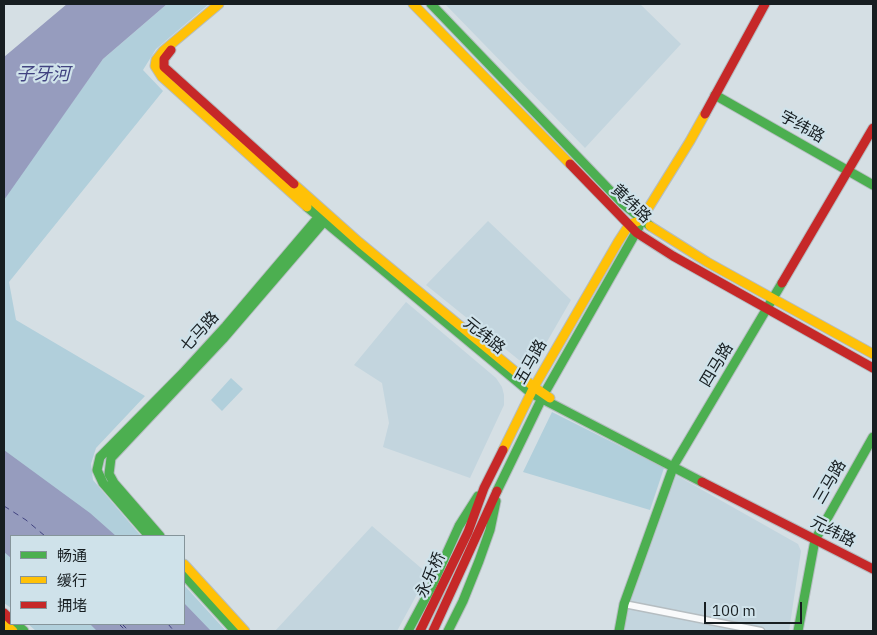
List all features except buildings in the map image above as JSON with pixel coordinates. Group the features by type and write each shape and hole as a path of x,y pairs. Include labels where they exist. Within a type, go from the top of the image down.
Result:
{"street":[{"path":"219,4 163,51 156,60 159,64 171,51 227,4"},
{"name":"黄纬路","path":"413,4 637,233 673,256 873,368"},
{"name":"黄纬路","path":"431,4 641,220 662,235 873,354"},
{"name":"五马路","path":"478,535 542,397 637,233 641,220 690,141 764,4"},
{"name":"元纬路","path":"159,64 324,216 532,390 673,466 820,538 873,567"},
{"name":"宇纬路","path":"715,95 873,185"},
{"name":"四马路","path":"619,631 624,604 673,466 768,309 873,128"},
{"name":"七马路","path":"159,535 114,483 109,467 111,458 223,339 324,216"},
{"name":"七马路","path":"148,535 103,483 97,470 100,457 155,402 226,326 324,216"},
{"path":"628,225 641,220"},
{"name":"五马路","path":"468,532 484,488 532,390 628,225"},
{"name":"三马路","path":"798,631 820,538 873,437"},
{"name":"三马路","path":"802,631 820,538 873,445"},
{"path":"408,631 431,588 459,526 469,508 484,488"},
{"path":"448,631 463,601 490,530 497,493"},
{"name":"永乐桥","path":"420,631 468,532"},
{"name":"永乐桥","path":"433,631 478,535"},
{"path":"185,565 245,631"},
{"path":"185,576 235,631"},
{"path":"624,604 761,631"},
{"path":"4,623 13,631"}],"shaded area":[{"path":"167,4 209,4 156,49 143,70 163,91 9,282 16,320 145,396 96,448 91,464 93,480 140,535 10,535 10,607 4,603 4,198 103,59"},
{"path":"445,4 640,4 681,44 585,148"},
{"path":"488,221 571,300 537,359 531,362 519,360 426,285"},
{"path":"406,302 496,378 502,387 504,405 470,478 383,447 389,423 382,383 354,365"},
{"path":"231,378 243,389 222,411 211,400"},
{"path":"552,412 664,468 650,510 523,472"},
{"path":"674,474 798,544 801,551 789,631 620,631 625,608"},
{"path":"372,526 428,574 397,631 275,631"},
{"path":"185,586 226,631 36,631 29,625 185,625"}],"water":[{"name":"子牙河","path":"67,4 167,4 103,59 4,200 4,57"},
{"path":"4,450 90,513 115,535 10,535 10,557 4,552"},
{"path":"185,604 211,631 97,631 91,625 185,625"}],"ferry route":[{"path":"4,506 26,520 44,535"},
{"path":"120,625 126,631"},
{"path":"123,625 129,631"},
{"path":"169,625 174,631"}],"traffic: fast":[{"path":"431,4 622,203 650,226"},
{"path":"715,95 873,185"},
{"path":"307,207 531,393 702,482"},
{"path":"148,535 103,483 97,470 100,457 183,373 226,326 322,213"},
{"path":"159,535 114,483 109,474 111,458 223,339 327,218"},
{"path":"497,491 544,394 639,227"},
{"path":"619,631 624,604 674,465 782,283"},
{"path":"798,631 815,540 873,437"},
{"path":"408,631 431,588 459,526 478,496"},
{"path":"448,631 463,601 479,561 490,530 496,501"},
{"path":"185,576 235,631"},
{"path":"17,625 24,631"}],"traffic: slow":[{"path":"219,4 163,51 156,60 155,66 162,77 307,207"},
{"path":"413,4 570,164"},
{"path":"503,450 534,387 618,242 629,225 641,220 705,114"},
{"path":"294,184 359,242 534,387 550,398"},
{"path":"650,226 707,262 873,354"},
{"path":"185,565 245,631"},
{"path":"4,623 13,631"}],"traffic: jam":[{"path":"705,114 765,4"},
{"path":"171,50 164,59 164,67 294,184"},
{"path":"782,283 873,128"},
{"path":"570,164 637,233 673,256 873,368"},
{"path":"420,631 468,532 484,488 503,450"},
{"path":"702,482 873,569"},
{"path":"433,631 497,491"},
{"path":"4,613 10,619"}]}
